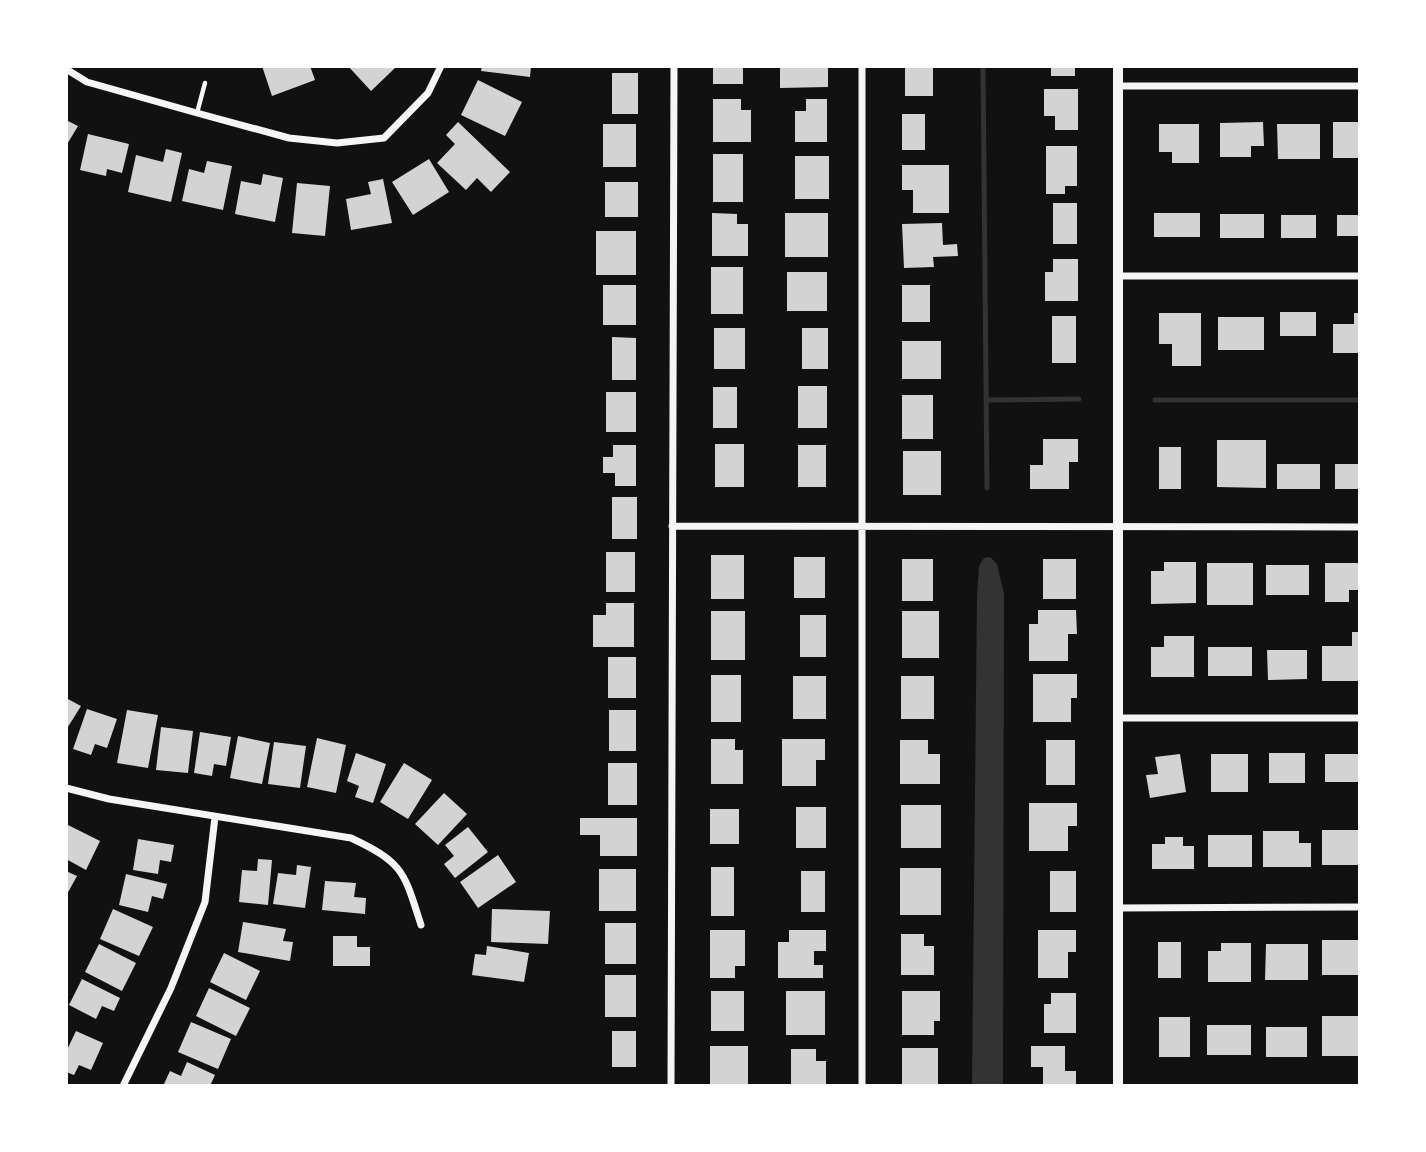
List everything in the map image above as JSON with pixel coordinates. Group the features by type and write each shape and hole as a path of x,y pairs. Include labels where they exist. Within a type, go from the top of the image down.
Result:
{"street":[{"path":"66,69 87,82 197,113 289,138 337,143 384,138 428,93 442,66"},
{"path":"671,1086 674,66"},
{"path":"862,66 862,1086"},
{"path":"1118,66 1118,1086"},
{"path":"1119,86 1360,86"},
{"path":"1118,276 1360,276"},
{"path":"672,526 1360,527"},
{"path":"1117,718 1360,718"},
{"path":"66,788 109,799 351,838 378,851 393,862 406,878 421,925"},
{"path":"123,1086 171,988 205,902 215,817"},
{"path":"1117,908 1360,907"}],"lane":[{"path":"197,113 205,83"}],"shaded area":[{"path":"990,557 997,564 1004,594 1003,1085 972,1086 977,597 979,566 984,558"}],"building":[{"path":"262,66 310,66 315,80 272,96"},
{"path":"348,66 394,66 395,68 371,91"},
{"path":"482,66 531,66 530,77 481,71"},
{"path":"713,66 743,66 743,84 713,84"},
{"path":"780,66 828,66 828,87 780,88"},
{"path":"905,66 933,66 933,96 905,96"},
{"path":"1051,66 1075,66 1075,76 1051,76"},
{"path":"612,73 638,73 638,114 612,114"},
{"path":"478,80 522,102 505,136 461,115"},
{"path":"1044,89 1078,89 1078,130 1055,130 1055,116 1044,116"},
{"path":"713,99 741,99 741,110 751,110 751,142 713,142"},
{"path":"806,99 827,99 827,142 795,142 795,111 806,111"},
{"path":"902,114 925,114 925,150 902,150"},
{"path":"66,120 78,126 66,146"},
{"path":"458,122 510,172 491,192 477,178 466,190 437,163 455,144 446,135"},
{"path":"1263,122 1264,146 1251,146 1251,157 1220,157 1220,123"},
{"path":"1333,122 1360,122 1360,158 1333,158"},
{"path":"603,124 636,124 636,167 603,167"},
{"path":"1159,124 1199,124 1199,163 1172,163 1172,152 1159,152"},
{"path":"1277,124 1320,124 1320,159 1278,159"},
{"path":"88,134 129,144 122,173 107,169 106,176 80,170"},
{"path":"1046,146 1077,146 1077,186 1065,186 1065,194 1046,194"},
{"path":"166,149 182,153 171,202 128,192 136,155 163,162"},
{"path":"713,154 743,154 743,202 713,202"},
{"path":"795,156 829,156 829,199 795,199"},
{"path":"429,159 449,192 413,215 392,182"},
{"path":"207,161 232,166 223,210 182,201 189,169 204,173"},
{"path":"902,165 949,165 949,213 913,213 913,190 902,190"},
{"path":"263,174 283,178 275,222 235,214 241,181 261,185"},
{"path":"383,179 392,223 351,230 346,199 371,194 368,182"},
{"path":"605,182 638,182 638,217 605,217"},
{"path":"297,183 330,186 325,236 292,233"},
{"path":"1053,203 1077,203 1077,244 1053,244"},
{"path":"712,213 737,214 737,224 748,224 748,256 712,256"},
{"path":"785,213 828,213 828,257 785,257"},
{"path":"1154,213 1200,213 1200,237 1154,237"},
{"path":"1220,214 1264,214 1264,238 1220,238"},
{"path":"1281,215 1316,215 1316,238 1281,238"},
{"path":"1337,215 1360,215 1360,236 1337,236"},
{"path":"942,223 943,245 957,244 958,256 933,257 934,267 904,268 902,224"},
{"path":"596,231 636,231 636,275 596,275"},
{"path":"1053,259 1078,259 1078,301 1045,301 1045,272 1053,272"},
{"path":"711,267 743,267 743,314 711,314"},
{"path":"787,272 827,272 827,311 787,311"},
{"path":"603,285 636,285 636,325 603,325"},
{"path":"902,285 930,285 930,322 902,322"},
{"path":"1280,312 1316,312 1316,336 1280,336"},
{"path":"1159,313 1201,313 1201,366 1172,366 1172,344 1159,344"},
{"path":"1354,313 1360,313 1360,353 1333,353 1333,324 1354,324"},
{"path":"1052,316 1076,316 1076,363 1052,363"},
{"path":"1218,317 1264,317 1264,350 1218,350"},
{"path":"714,328 745,328 745,369 714,369"},
{"path":"802,328 828,328 828,369 802,369"},
{"path":"612,337 636,338 636,380 612,380"},
{"path":"902,341 941,341 941,379 902,379"},
{"path":"798,386 827,386 827,428 798,428"},
{"path":"713,387 737,387 737,428 713,428"},
{"path":"606,392 636,392 636,432 606,432"},
{"path":"902,395 933,395 933,439 902,439"},
{"path":"1043,439 1078,439 1078,462 1069,462 1069,489 1030,489 1030,465 1043,465"},
{"path":"1217,440 1266,440 1266,488 1217,487"},
{"path":"715,444 744,444 744,487 715,487"},
{"path":"613,445 636,445 636,486 615,486 615,473 603,473 603,457 613,457"},
{"path":"798,445 826,445 826,487 798,487"},
{"path":"1159,447 1181,447 1181,489 1159,489"},
{"path":"903,451 941,451 941,495 903,495"},
{"path":"1277,464 1320,464 1320,489 1277,489"},
{"path":"1335,464 1360,464 1360,489 1335,489"},
{"path":"612,497 637,497 637,539 612,539"},
{"path":"606,552 635,552 635,592 606,592"},
{"path":"711,555 744,555 744,599 711,599"},
{"path":"794,557 825,557 825,598 794,598"},
{"path":"902,559 933,559 933,601 902,601"},
{"path":"1043,559 1076,559 1076,599 1043,599"},
{"path":"1164,562 1196,562 1196,603 1151,604 1151,571 1164,571"},
{"path":"1207,563 1253,563 1253,605 1207,605"},
{"path":"1325,563 1360,563 1360,590 1349,590 1349,602 1325,602"},
{"path":"1266,565 1309,565 1309,595 1266,595"},
{"path":"606,603 634,603 634,647 593,647 593,615 606,615"},
{"path":"1038,610 1076,610 1077,634 1068,634 1068,661 1029,661 1029,624 1038,624"},
{"path":"711,611 745,611 745,660 711,660"},
{"path":"902,611 939,611 939,658 902,658"},
{"path":"800,615 826,615 826,657 800,657"},
{"path":"1352,632 1360,632 1360,681 1322,681 1322,646 1352,646"},
{"path":"1164,636 1194,636 1194,677 1151,677 1151,647 1164,647"},
{"path":"1208,647 1252,647 1252,676 1208,676"},
{"path":"1267,650 1307,650 1307,679 1268,680"},
{"path":"608,657 636,657 636,698 608,698"},
{"path":"1033,674 1077,674 1077,698 1071,698 1071,722 1033,722"},
{"path":"711,675 741,675 741,722 711,722"},
{"path":"793,676 826,676 826,719 793,719"},
{"path":"901,676 934,676 934,719 901,719"},
{"path":"66,698 81,706 66,730"},
{"path":"87,709 117,719 107,748 95,744 91,755 73,749"},
{"path":"127,710 158,715 148,768 117,763"},
{"path":"609,710 636,710 636,751 609,751"},
{"path":"161,727 193,731 188,773 156,770"},
{"path":"200,732 231,737 226,766 214,764 212,776 194,773"},
{"path":"238,736 270,743 262,784 230,778"},
{"path":"317,738 346,745 336,793 307,787"},
{"path":"711,739 735,739 735,750 743,750 743,784 711,784"},
{"path":"782,739 825,739 825,760 816,760 816,786 782,786"},
{"path":"900,740 928,740 928,754 940,754 940,784 900,784"},
{"path":"1046,740 1075,740 1075,785 1046,785"},
{"path":"274,742 306,746 300,788 268,784"},
{"path":"356,753 386,764 373,803 355,797 359,786 347,781"},
{"path":"1269,753 1305,753 1305,783 1269,783"},
{"path":"1180,754 1186,792 1150,798 1146,775 1158,774 1155,757"},
{"path":"1211,754 1248,754 1248,792 1211,792"},
{"path":"1325,754 1360,754 1360,782 1325,782"},
{"path":"404,763 432,780 408,819 380,802"},
{"path":"608,763 637,763 637,805 608,805"},
{"path":"444,793 467,814 438,845 415,824"},
{"path":"1029,803 1077,803 1077,826 1068,826 1068,851 1029,851"},
{"path":"901,805 941,805 941,848 901,848"},
{"path":"796,807 826,807 826,848 796,848"},
{"path":"710,809 739,809 739,844 710,844"},
{"path":"580,818 637,818 637,856 600,856 600,835 580,835"},
{"path":"66,824 100,841 86,870 66,859"},
{"path":"468,827 488,852 455,878 444,864 454,856 445,845"},
{"path":"1322,830 1360,830 1360,865 1322,865"},
{"path":"1263,831 1299,831 1299,843 1311,843 1311,867 1263,867"},
{"path":"1208,835 1252,835 1252,867 1208,867"},
{"path":"1165,837 1183,837 1183,846 1194,846 1194,869 1152,869 1152,844 1165,844"},
{"path":"138,839 174,845 171,862 160,860 158,874 133,870"},
{"path":"498,855 516,882 478,908 460,882"},
{"path":"258,859 272,860 268,905 239,902 242,870 257,871"},
{"path":"297,865 311,867 305,908 273,904 278,873 296,875"},
{"path":"711,867 734,867 734,916 711,916"},
{"path":"900,868 941,868 941,915 900,915"},
{"path":"599,869 636,869 636,911 599,911"},
{"path":"66,871 77,876 66,896"},
{"path":"801,871 825,871 825,912 801,912"},
{"path":"1050,871 1076,871 1076,912 1050,912"},
{"path":"126,874 167,884 163,899 152,896 148,912 119,905"},
{"path":"325,881 356,883 354,897 366,898 365,914 322,910"},
{"path":"113,909 153,927 139,956 100,939"},
{"path":"492,909 550,911 548,944 491,942"},
{"path":"243,922 286,929 283,941 293,942 290,961 238,952"},
{"path":"605,923 636,923 636,964 605,964"},
{"path":"710,930 745,930 745,966 735,966 735,978 710,978"},
{"path":"789,930 826,930 826,951 814,951 814,965 823,965 823,978 778,978 778,942 789,942"},
{"path":"1038,930 1076,930 1076,952 1068,952 1068,978 1038,978"},
{"path":"901,934 924,934 924,946 934,946 934,975 901,975"},
{"path":"333,936 357,936 357,947 370,947 370,966 333,966"},
{"path":"1322,940 1360,940 1360,975 1322,975"},
{"path":"1158,942 1181,942 1181,978 1158,978"},
{"path":"1221,943 1251,943 1251,982 1208,982 1208,951 1221,951"},
{"path":"99,944 136,963 122,991 85,972"},
{"path":"1266,944 1308,944 1308,980 1265,980"},
{"path":"487,946 529,953 524,982 472,975 475,954 486,955"},
{"path":"224,953 260,971 246,1000 210,982"},
{"path":"605,975 636,975 636,1017 605,1017"},
{"path":"82,979 120,998 114,1011 102,1006 96,1019 69,1005"},
{"path":"209,988 250,1008 236,1036 196,1016"},
{"path":"711,991 744,991 744,1031 711,1031"},
{"path":"786,991 825,991 825,1035 786,1035"},
{"path":"902,991 940,991 940,1021 934,1021 934,1035 902,1035"},
{"path":"1051,993 1076,993 1076,1033 1044,1033 1044,1004 1051,1004"},
{"path":"1322,1016 1360,1016 1360,1056 1322,1056"},
{"path":"1159,1017 1190,1017 1190,1057 1159,1057"},
{"path":"191,1022 231,1039 218,1069 178,1052"},
{"path":"1207,1025 1251,1025 1251,1055 1207,1055"},
{"path":"1266,1027 1307,1027 1307,1057 1266,1057"},
{"path":"76,1031 103,1043 91,1070 79,1065 74,1075 66,1072 66,1052"},
{"path":"612,1031 636,1031 636,1067 612,1067"},
{"path":"710,1046 748,1046 748,1086 710,1086"},
{"path":"1031,1046 1065,1046 1065,1071 1076,1071 1076,1086 1043,1086 1043,1067 1031,1067"},
{"path":"902,1048 938,1048 938,1086 902,1086"},
{"path":"791,1049 816,1049 816,1061 826,1061 826,1086 791,1086"},
{"path":"187,1062 215,1075 210,1086 163,1086 170,1071 181,1076"}],"waterway":[{"path":"983,66 987,488"},
{"path":"987,400 1079,399"},
{"path":"1155,400 1360,400"}]}
